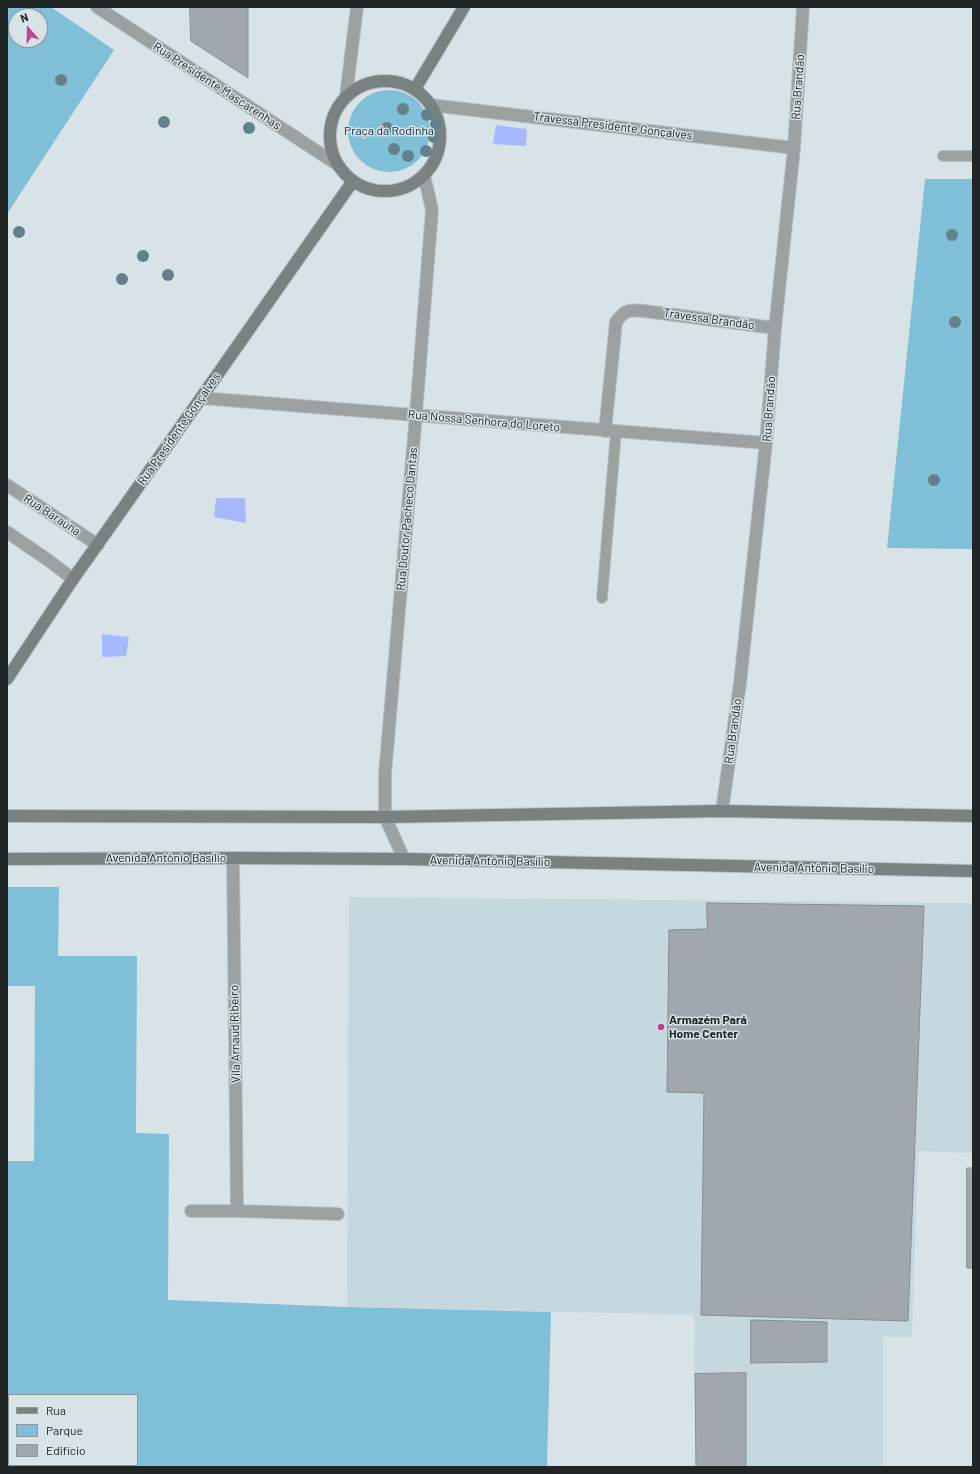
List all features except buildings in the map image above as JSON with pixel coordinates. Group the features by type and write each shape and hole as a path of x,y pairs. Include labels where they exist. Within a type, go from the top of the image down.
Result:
{"main road":[{"path":"415,88 464,7"},
{"path":"379,81 398,82 415,88 424,96 438,118 441,133 440,148 434,163 424,175 412,184 398,190 382,191 367,188 353,181 344,174 338,165 331,148 330,129 335,112 346,96 361,86 379,81"},
{"name":"Rua Presidente Gonçalves","path":"7,678 73,579 353,181"},
{"path":"7,816 385,817 722,811 973,816"},
{"name":"Avenida Antônio Basílio","path":"7,859 404,859 973,871"}],"street":[{"name":"Rua Presidente Mascarenhas","path":"97,7 338,165"},
{"path":"346,96 357,7"},
{"name":"Rua Brandâo","path":"722,811 740,683 766,443 775,328 794,148 803,7"},
{"name":"Travessa Presidente Gonçalves","path":"431,105 794,148"},
{"name":"Rua Doutor Pacheco Dantas","path":"404,859 385,817 385,774 432,210 424,175"},
{"name":"Travessa Brandão","path":"610,432 616,322 621,314 628,310 644,311 775,328"},
{"name":"Rua Nossa Senhora do Loreto","path":"201,398 416,414 610,432 766,443"},
{"name":"Rua Baraúna","path":"7,485 98,545"},
{"path":"7,532 73,579"},
{"name":"Vila Arnaud Ribeiro","path":"233,858 237,1211"},
{"path":"191,1211 338,1214"}],"lane":[{"path":"943,156 973,156"},
{"path":"602,598 610,432"}],"shaded area":[{"path":"496,125 527,129 526,146 493,144"},
{"path":"216,498 245,498 246,523 214,517"},
{"path":"102,634 129,637 126,656 102,657"},
{"name":"Armazém Pará Home Center","path":"349,897 973,903 973,1153 918,1151 912,1337 883,1337 883,1467 696,1467 694,1315 347,1307"}],"green space":[{"path":"7,7 51,7 114,50 7,214"},
{"name":"Praça da Rodinha","path":"389,90 405,93 418,102 427,115 430,131 427,147 418,160 405,169 389,172 373,169 360,160 351,147 348,131 351,115 360,102 373,93"},
{"path":"925,179 973,179 973,549 887,548"},
{"path":"7,887 59,887 58,956 137,956 136,1133 169,1134 168,1300 347,1307 551,1312 547,1466 7,1467 7,1161 34,1161 35,986 7,986"}],"place":[{"name":"Armazém Pará Home Center","path":"661,1027"}]}
